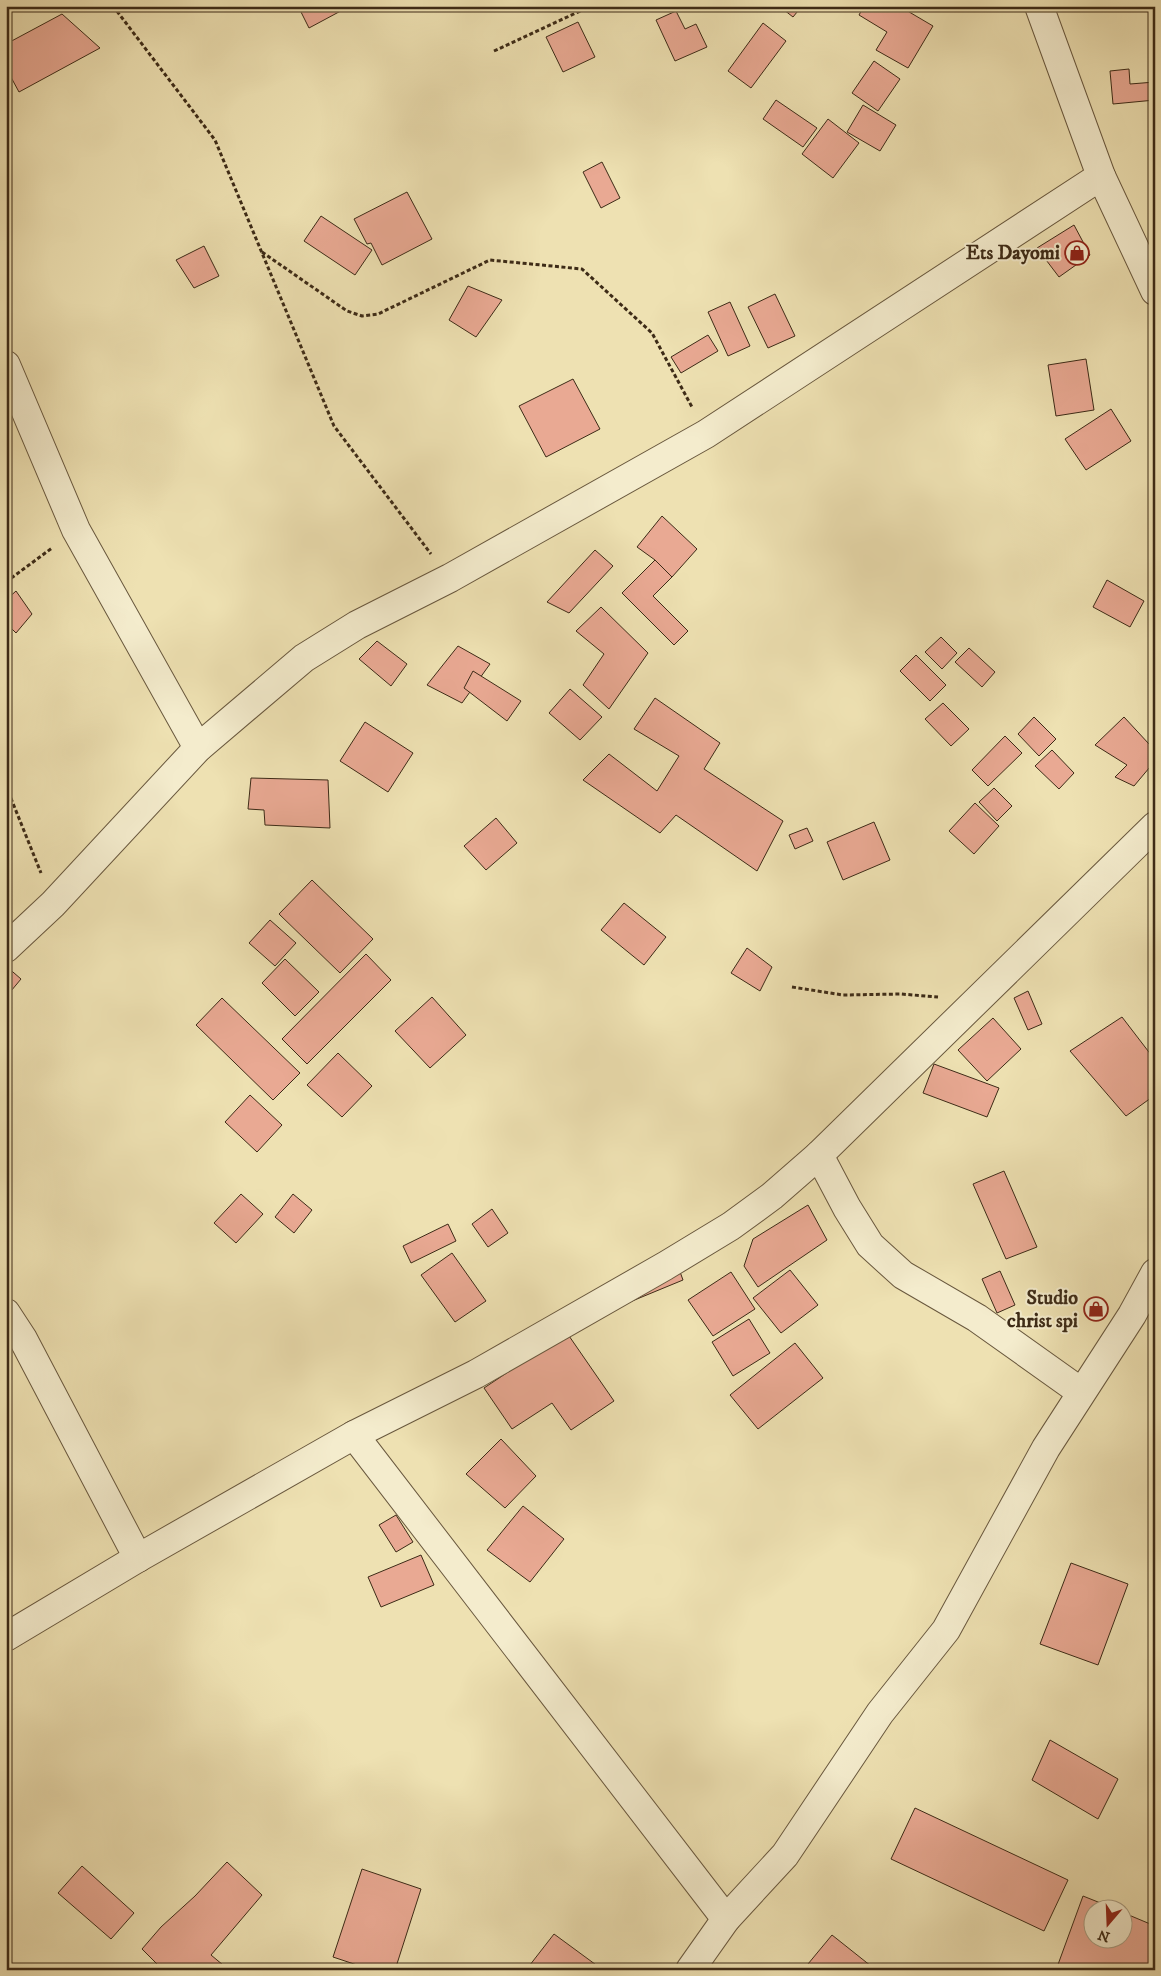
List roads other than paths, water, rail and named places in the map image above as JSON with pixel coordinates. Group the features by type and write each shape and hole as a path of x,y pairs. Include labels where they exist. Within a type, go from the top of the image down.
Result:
{"street":[{"path":"1039,6 1101,176 1155,291"},
{"path":"6,948 53,904 198,748 304,658 357,625 450,578 706,434 1101,176"},
{"path":"6,364 76,530 198,748"},
{"path":"6,1637 138,1558 354,1435 476,1374 731,1226 772,1196 818,1155 1155,826"},
{"path":"818,1155 870,1245 903,1275 977,1318 1081,1392"},
{"path":"690,1970 726,1919 785,1855 874,1721 946,1630 1046,1448 1132,1314 1155,1273"},
{"path":"6,1314 23,1339 138,1558"},
{"path":"354,1435 726,1919"}],"place":[{"name":"Ets Dayomi","path":"1077,253"},
{"name":"Studio christ spi","path":"1096,1309"}]}
